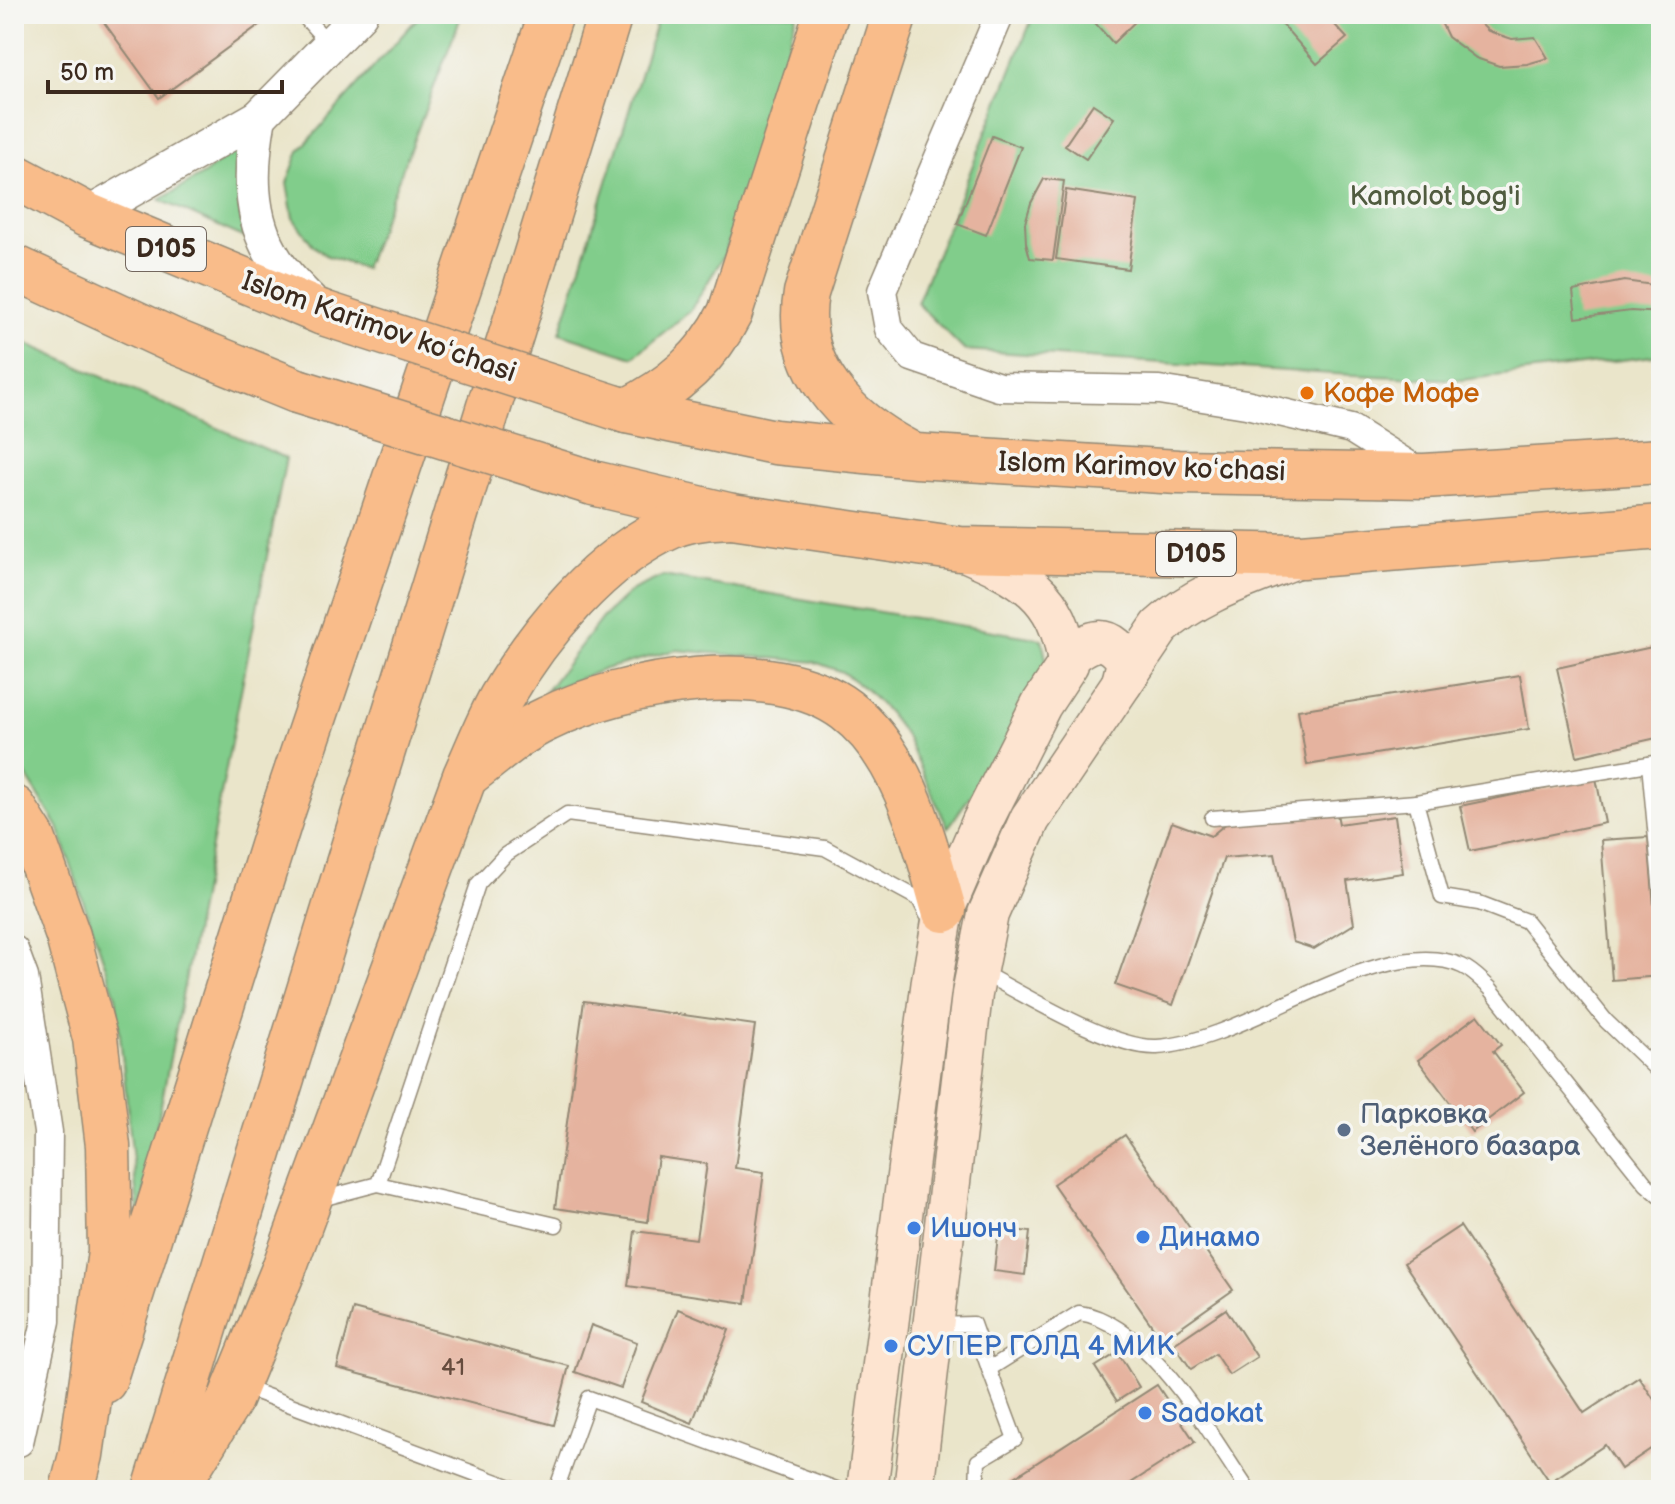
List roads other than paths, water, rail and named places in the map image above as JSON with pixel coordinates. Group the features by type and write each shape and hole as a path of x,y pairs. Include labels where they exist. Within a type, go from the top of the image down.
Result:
{"main road":[{"path":"77,1472 283,811 551,14"},
{"path":"155,1490 610,14"},
{"path":"621,410 658,394 681,377 722,329 730,313 826,14"},
{"path":"895,14 806,293 803,322 806,347 812,360 840,402 875,433 916,456"},
{"name":"Islom Karimov koʻchasi","path":"14,176 87,215 323,313 621,410 775,442 916,456 1178,472 1424,476 1661,461"},
{"name":"D105","path":"14,267 176,342 297,391 593,483 732,516 960,549 1302,556 1661,527"},
{"path":"175,1490 236,1385 309,1202 465,776 501,700 548,629 629,549 687,522 732,516"},
{"path":"867,1490 941,925 982,822 1041,705 1068,664 1065,636 1052,610 1033,589 1008,570 960,549"},
{"path":"914,1490 974,982 988,914 1030,819 1160,627 1180,609 1302,556"},
{"path":"1067,658 1098,640 1110,643 1122,653 1126,664 1122,683"},
{"path":"465,776 542,721 581,703 622,690 701,679 754,681 807,690 848,711 878,743 903,784 921,832 941,925"},
{"path":"14,808 33,838 68,936 95,1038 108,1146 110,1252 77,1472"}],"street":[{"path":"87,215 259,117 360,14"},
{"path":"1000,14 882,291 889,329 912,357 999,387 1159,390 1246,404 1351,429 1424,476"},
{"path":"259,117 251,169 252,191 265,241 289,278 323,313"},
{"path":"14,950 24,977 48,1132 46,1321 19,1442"}],"lane":[{"path":"302,14 329,45"},
{"path":"1212,818 1416,802 1655,763 1661,892"},
{"path":"1416,802 1442,897 1479,903 1526,921 1606,1021 1661,1074"},
{"path":"378,1184 478,884 505,855 567,814 825,848 919,899 941,925"},
{"path":"974,982 1102,1035 1154,1048 1210,1037 1379,965 1422,958 1451,962 1464,967 1490,988 1646,1184 1661,1197"},
{"path":"309,1202 378,1184 556,1225"},
{"path":"989,1369 1079,1313 1111,1323 1134,1341 1178,1387 1248,1490"},
{"path":"932,1326 973,1324 1015,1439 978,1461 977,1488 974,1490"},
{"path":"236,1385 519,1490"},
{"path":"556,1490 589,1398 839,1490"}],"place":[{"name":"Кофе Мофе","path":"1307,393"},
{"name":"Парковка Зелёного базара","path":"1344,1130"},
{"name":"Ишонч","path":"914,1228"},
{"name":"Динамо","path":"1143,1237"},
{"name":"СУПЕР ГОЛД 4 МИК","path":"891,1346"},
{"name":"Sadokat","path":"1145,1413"}],"park label":[{"name":"Kamolot bog'i","path":"1435,196"}]}
